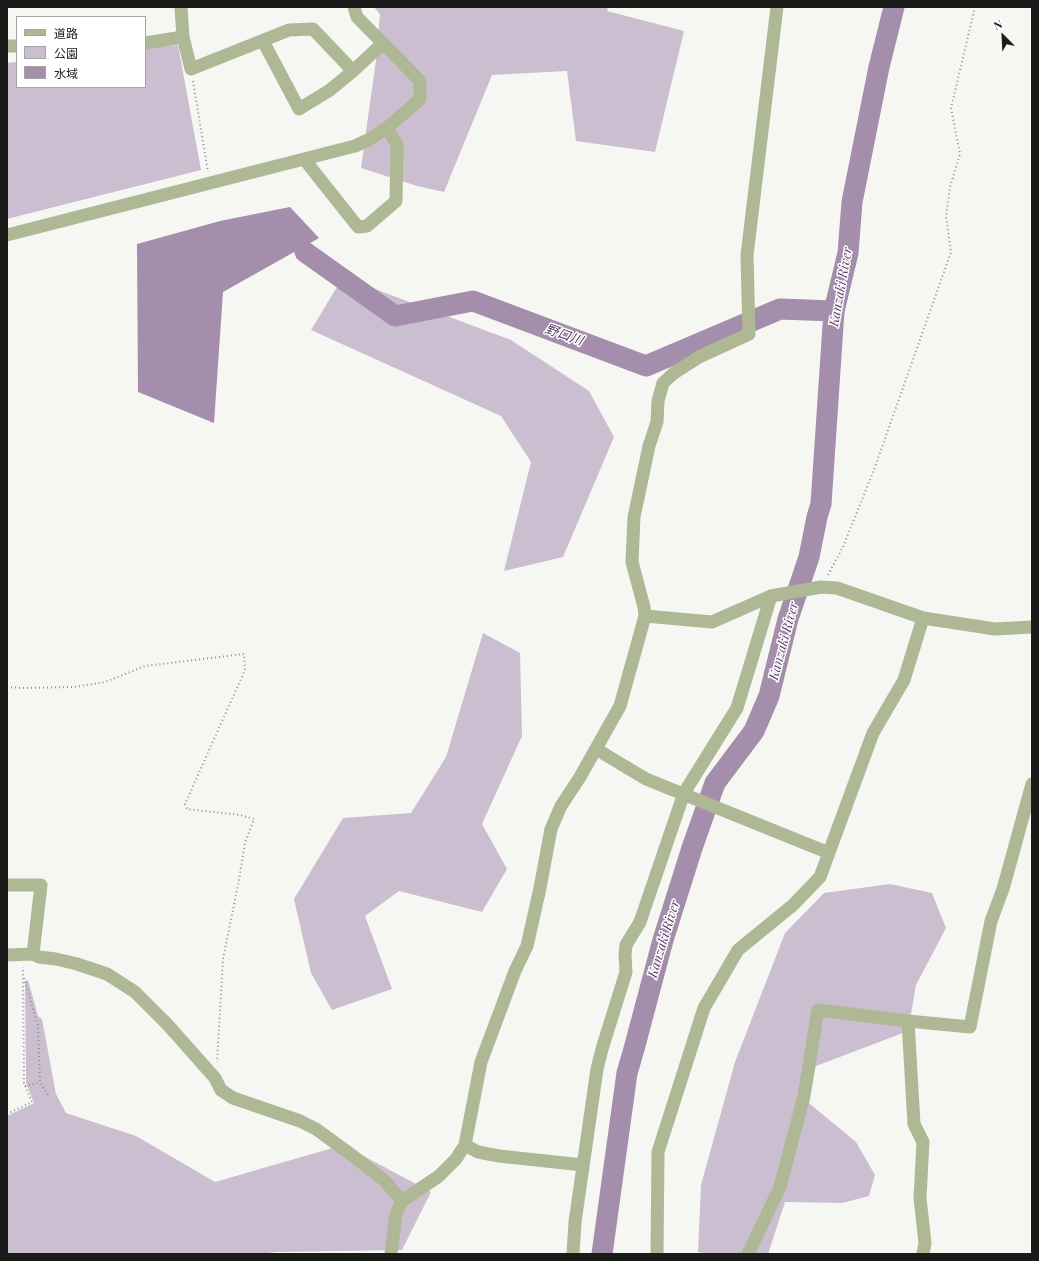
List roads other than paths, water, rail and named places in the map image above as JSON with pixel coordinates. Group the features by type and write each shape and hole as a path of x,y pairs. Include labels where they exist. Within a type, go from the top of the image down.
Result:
{"street":[{"path":"180,7 182,36 191,69 289,30 313,28 353,71"},
{"path":"7,235 355,146 370,139 387,128 420,99 420,81 357,17 354,7"},
{"path":"390,1254 396,1214 402,1200 438,1176 456,1159 465,1146 481,1062 515,971 527,946 551,829 561,806 580,777 620,706 645,616 632,562 634,517 657,422 658,401 663,383 674,373 699,357 749,334 747,254 777,7"},
{"path":"146,43 182,36"},
{"path":"263,41 299,109 330,90 383,43"},
{"path":"304,160 358,227 366,226 396,201 397,145 387,128"},
{"path":"645,616 712,622 771,596 821,587 838,588 924,618 995,629 1032,627"},
{"path":"573,1254 575,1222 597,1069 626,972 626,945 640,922 684,793 736,708 771,596"},
{"path":"657,1254 658,1152 704,1008 738,950 793,905 820,877 873,733 904,680 924,618"},
{"path":"596,749 646,779 684,793 829,853"},
{"path":"748,1254 780,1187 804,1096 818,1010 908,1022 970,1027 991,921 1003,889 1032,784"},
{"path":"7,885 41,885 28,954"},
{"path":"7,955 28,954 56,959 107,974 135,992 167,1024 215,1078 221,1090 232,1098 300,1121 316,1129 385,1182 402,1200"},
{"path":"908,1022 914,1124 923,1142 920,1198 925,1243 923,1254"},
{"path":"465,1146 478,1152 499,1156 583,1165"}],"water":[{"path":"290,207 319,238 223,292 214,423 138,392 137,244 220,221"}],"waterway":[{"name":"Kanzaki River","path":"602,1254 627,1073 663,940 692,848 715,783 754,731 769,696 788,619 809,557 821,504 834,311 848,253 852,202 879,67 894,7"},
{"name":"野口川","path":"305,252 395,316 473,301 646,366 780,309 834,311"}]}
